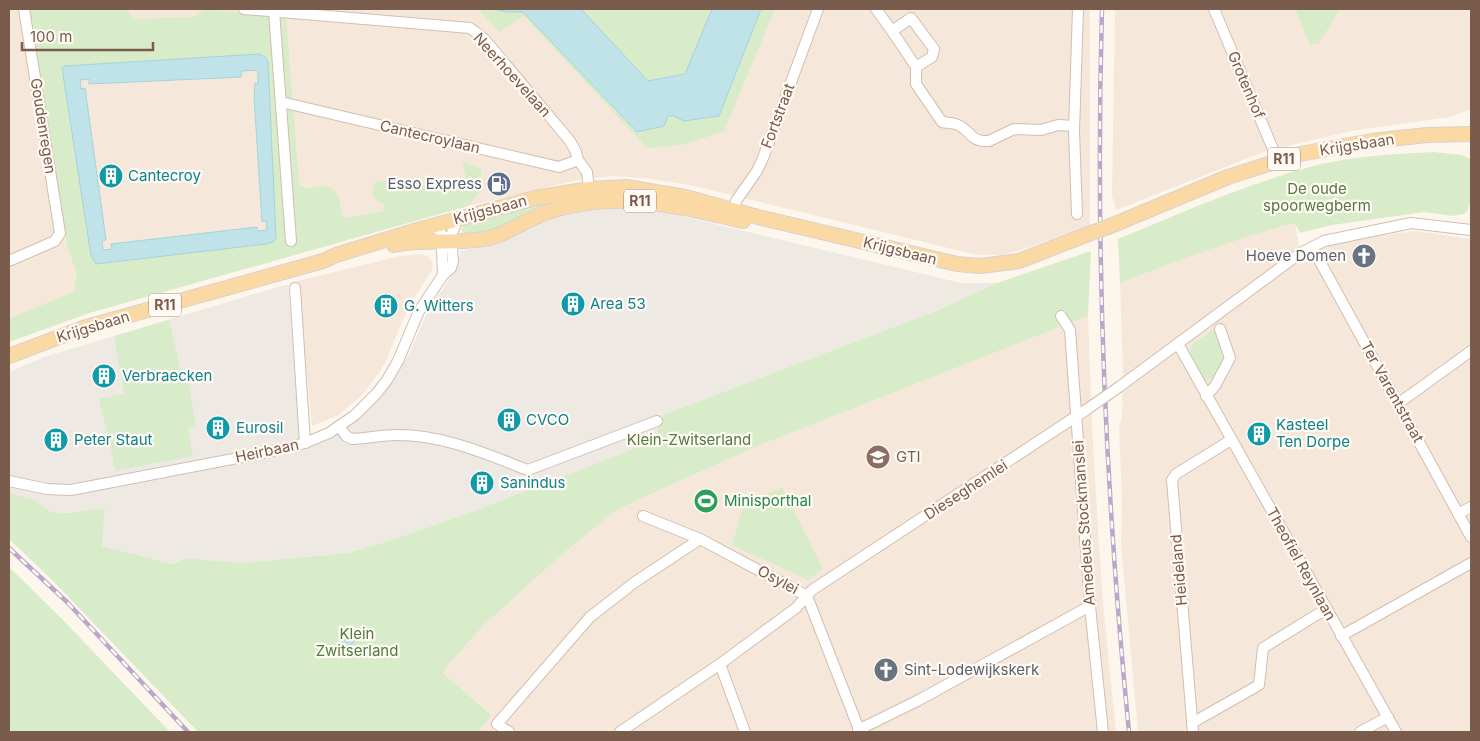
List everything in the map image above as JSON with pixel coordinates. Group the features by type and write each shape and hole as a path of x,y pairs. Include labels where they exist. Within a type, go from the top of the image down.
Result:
{"main road":[{"name":"Krijgsbaan","path":"323,261 375,242 535,198 589,189 626,187 645,189 732,214 940,268 983,273 1013,270 1036,263 1228,177 1278,161 1316,151 1372,141 1427,135 1471,134"},
{"name":"Krijgsbaan","path":"1108,230 1229,185 1300,163 1379,148 1471,140"},
{"name":"Krijgsbaan","path":"9,356 83,328 323,261 339,259 411,241 467,241 499,235 548,212 587,202 636,200 732,214"}],"street":[{"name":"Goudenregen","path":"9,261 55,241 58,238 60,227 24,9"},
{"name":"Neerhoevelaan","path":"244,9 470,28 481,36 565,135 576,152 578,160 587,172 589,189"},
{"name":"Fortstraat","path":"732,214 736,201 757,171 763,158 818,9"},
{"path":"876,9 916,67 916,84 942,122 961,126 977,140 989,141 1014,129 1041,130 1058,125 1074,126"},
{"path":"1077,214 1074,126 1078,9"},
{"name":"Grotenhof","path":"1214,9 1278,161"},
{"path":"274,11 291,241"},
{"path":"892,31 911,18 934,49 932,57 916,67"},
{"name":"Cantecroylaan","path":"282,102 559,167 578,160"},
{"name":"Heirbaan","path":"9,481 47,489 72,490 306,443 329,433 365,406 387,380 398,361 419,311 443,275 444,258 442,249 448,242 458,219"},
{"name":"Dieseghemlei","path":"620,732 720,664 796,608 812,590 1119,388 1299,254 1324,241 1411,223 1471,230"},
{"path":"435,225 448,242"},
{"name":"Ter Varentstraat","path":"1312,247 1471,537"},
{"path":"295,288 306,443"},
{"name":"Amedeus Stockmanslei","path":"1061,316 1070,330 1090,606 1103,732"},
{"path":"1206,396 1216,386 1230,358 1220,329"},
{"name":"Theofiel Reynlaan","path":"1178,344 1396,732"},
{"path":"1398,403 1471,351"},
{"path":"339,426 346,436 352,439 397,435 445,441 528,470 657,420"},
{"name":"Heideland","path":"1193,728 1172,480 1176,474 1231,440"},
{"path":"1458,514 1471,507"},
{"name":"Osylei","path":"643,516 700,539 807,596 859,731"},
{"path":"509,732 497,724 590,617 636,582 700,539"},
{"path":"1341,636 1471,563"},
{"path":"859,731 1090,606"},
{"path":"1193,728 1259,685 1263,648 1326,609"},
{"path":"720,664 745,732"},
{"path":"1360,732 1388,717"}],"shaded area":[{"path":"9,9 1090,9 1090,225 1002,255 977,255 695,186 645,178 611,176 578,180 468,206 89,313 9,342"},
{"path":"1115,9 1471,9 1471,109 1450,117 1351,131 1266,151 1116,210 1112,196"},
{"path":"619,206 661,211 961,283 997,283 936,311 663,415 655,438 628,451 474,511 395,539 348,553 241,563 185,558 173,564 102,546 105,509 70,513 51,512 35,500 9,493 9,372 44,357 288,284 301,448 359,418 384,394 410,352 429,308 454,273 461,251 491,245 553,217 570,212"},
{"path":"1295,223 1301,258 1320,246 1415,231 1471,239 1471,732 1138,732 1121,544 1122,500 1119,426 1122,419 1123,374 1120,283 1214,247"},
{"path":"422,254 429,257 433,263 432,270 409,306 384,365 364,393 339,415 312,426 298,281 400,256"},
{"path":"1088,316 1099,545 1116,732 477,732 492,714 443,673 483,626 560,556 618,509 755,447"}],"green space":[{"path":"29,9 126,9 135,19 194,17 205,9 286,16 299,184 307,189 324,186 333,189 337,193 342,216 345,218 383,211 384,204 377,201 372,194 375,182 395,177 405,183 422,182 431,191 444,181 460,184 466,178 462,161 482,169 480,182 482,190 468,206 89,313 9,342 9,319 73,292 77,274 67,245","holes":["260,54 268,61 276,238 273,242 96,264 91,256 62,68 64,66"]},
{"path":"478,9 523,12 637,132 667,116 719,116 761,9 775,9 724,131 682,145 647,148 524,16 499,32"},
{"path":"581,9 712,9 685,74 648,81"},
{"path":"1295,9 1340,9 1319,43 1310,45"},
{"name":"De oude spoorwegberm","path":"1434,152 1462,155 1471,159 1471,202 1466,213 1454,216 1424,212 1332,225 1300,233 1295,223 1185,258 1120,283 1118,239 1237,191 1310,167 1356,158"},
{"path":"596,192 639,194 615,194 497,233 463,234 463,225 467,223"},
{"name":"Klein Zwitserland","path":"1091,251 1088,316 755,447 618,509 560,556 483,626 443,673 492,715 477,732 198,732 54,582 9,539 9,493 35,500 51,512 70,513 105,508 102,546 173,564 185,558 241,563 348,553 395,539 474,511 628,451 655,438 663,415 936,311 997,283"},
{"path":"169,320 181,371 187,371 196,426 188,428 193,456 116,471 99,399 124,393 114,336"},
{"path":"1214,329 1224,358 1215,378 1204,380 1190,352 1193,344"},
{"path":"782,487 823,569 808,580 732,545 743,506"},
{"path":"9,567 61,618 170,732 9,732"}],"water":[{"path":"495,9 581,9 648,81 685,74 712,9 761,9 719,116 684,121 674,116 668,116 664,126 637,132 523,12 506,12"},
{"path":"259,54 265,57 268,61 276,238 273,242 96,264 91,256 62,68 64,66","holes":["258,70 258,84 255,83 254,97 262,222 266,221 267,230 258,231 257,227 111,244 112,249 103,250 102,241 106,240 85,88 81,89 80,80 89,79 89,84 241,77 242,71"]},
{"path":"353,635 356,639 352,644 342,648 340,645 343,640"}],"railway":[{"path":"1102,9 1100,190 1104,371 1114,551 1129,732"},
{"path":"9,548 67,602 188,732"}],"place":[{"name":"Cantecroy","path":"111,176"},
{"name":"Esso Express","path":"499,184"},
{"name":"Hoeve Domen","path":"1364,256"},
{"name":"Area 53","path":"573,304"},
{"name":"G. Witters","path":"386,306"},
{"name":"Verbraecken","path":"104,376"},
{"name":"CVCO","path":"509,420"},
{"name":"Eurosil","path":"218,428"},
{"name":"Kasteel Ten Dorpe","path":"1259,434"},
{"name":"Peter Staut","path":"56,440"},
{"name":"GTI","path":"878,457"},
{"name":"Sanindus","path":"482,483"},
{"name":"Minisporthal","path":"706,501"},
{"name":"Sint-Lodewijkskerk","path":"886,670"}],"park label":[{"name":"Klein-Zwitserland","path":"689,440"}]}
